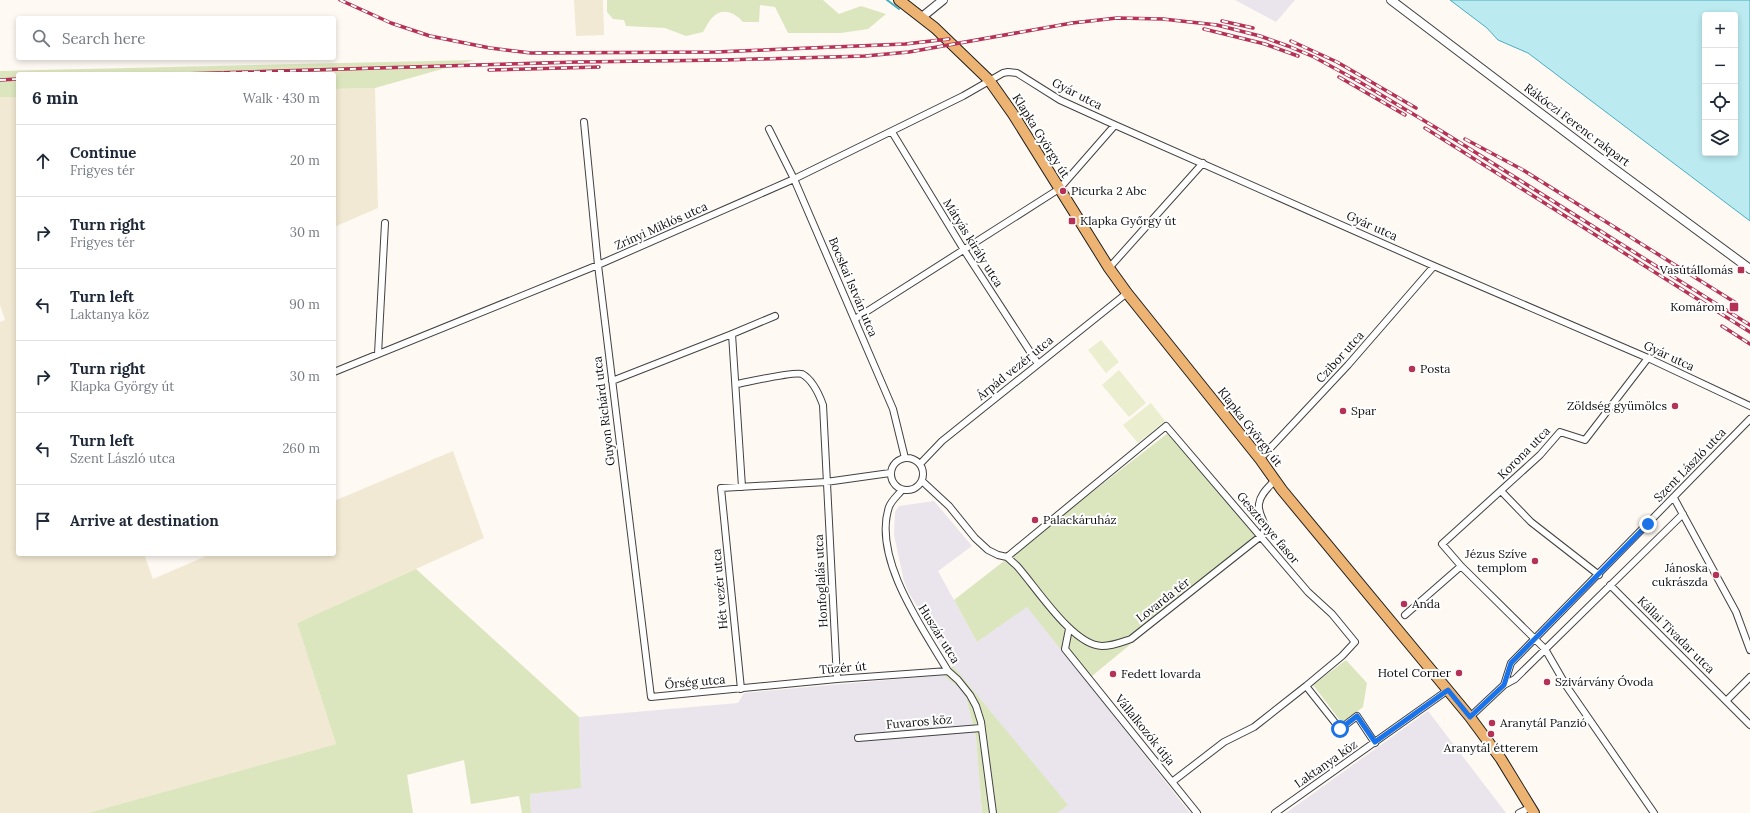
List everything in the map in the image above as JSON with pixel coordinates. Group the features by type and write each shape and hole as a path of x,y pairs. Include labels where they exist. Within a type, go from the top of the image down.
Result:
{"main road":[{"name":"Klapka György út","path":"899,0 922,17 989,80 1013,114 1109,268 1127,293 1260,459 1275,480 1470,717 1501,758 1533,810"}],"street":[{"path":"922,17 937,3 943,0"},
{"name":"Rákóczi Ferenc rakpart","path":"1391,0 1602,160 1750,269"},
{"name":"Gyár utca","path":"989,80 1003,73 1013,72 1060,100 1115,125 1434,266 1648,358 1750,406"},
{"name":"Zrínyi Miklós utca","path":"336,371 598,265 794,179 963,96 989,80"},
{"name":"Guyon Richárd utca","path":"584,122 598,265 651,696"},
{"path":"855,319 1059,189 1115,125"},
{"name":"Bocskai István utca","path":"769,129 794,179 855,319 892,409 904,458"},
{"name":"Mátyás király utca","path":"892,132 964,250 1038,364"},
{"path":"1109,268 1203,163"},
{"path":"378,354 385,223"},
{"name":"Czibor utca","path":"1260,459 1348,365 1434,266"},
{"name":"Árpád vezér utca","path":"920,464 942,441 1127,293"},
{"path":"612,381 774,316"},
{"path":"732,334 742,486 826,482 890,473"},
{"name":"Korona utca","path":"1461,566 1442,544 1540,455 1560,432 1585,440 1648,358"},
{"name":"Honfoglalás utca","path":"736,384 796,373 802,374 817,389 823,405 837,679"},
{"name":"Szent László utca","path":"1504,685 1511,663 1599,575 1750,419"},
{"name":"Gesztenye fasor","path":"1007,557 1166,426 1308,592 1332,614 1355,642"},
{"path":"904,458 916,460 920,464 923,470 922,481 916,488 902,490 893,483 890,473 895,463 904,458"},
{"path":"1261,536 1266,526 1259,508 1259,502 1275,480"},
{"path":"922,481 949,506 975,538 988,550 998,555 1007,557 1029,580 1069,629"},
{"name":"Hét vezér utca","path":"741,689 721,488 742,486"},
{"name":"Huszár utca","path":"902,490 890,505 886,518 888,544 893,570 905,600 948,671 958,680 970,695 976,706 981,728 993,813"},
{"path":"1501,492 1531,522 1599,575"},
{"path":"1674,498 1736,612 1750,650"},
{"name":"Szent László utca","path":"1470,717 1504,685 1515,679 1683,514"},
{"name":"Lovarda tér","path":"1069,629 1089,644 1101,646 1115,645 1132,638 1261,536"},
{"path":"1405,615 1461,566 1545,649 1567,687 1654,813"},
{"name":"Kállai Tivadar utca","path":"1610,585 1750,725"},
{"name":"Vállalkozók útja","path":"1069,629 1066,649 1197,813"},
{"name":"Vállalkozók útja","path":"1172,782 1224,742 1254,727 1342,656 1355,642"},
{"name":"Tüzér út","path":"741,689 837,679 948,671"},
{"path":"1726,701 1750,677"},
{"path":"1306,686 1340,729 1357,716 1375,742"},
{"name":"Őrség utca","path":"651,696 741,689"},
{"name":"Laktanya köz","path":"1275,813 1448,690"},
{"name":"Fuvaros köz","path":"858,738 981,728"},
{"path":"1519,813 1533,810"}],"shaded area":[{"path":"574,0 603,0 604,35 576,36"},
{"path":"1235,0 1295,0 1276,22"},
{"path":"375,88 378,208 336,226 336,89"},
{"path":"0,97 16,97 16,556 145,556 153,579 206,556 336,556 336,500 453,451 484,538 297,623 336,744 88,813 0,813 0,322 5,320 0,305"},
{"path":"934,501 972,546 938,571 977,642 1027,606 1190,813 1057,813 1067,805 953,666 909,593 904,581 894,535 895,512 899,506"},
{"path":"943,675 965,692 976,738 982,813 531,813 530,794 581,787 579,717 738,703 744,693"},
{"path":"1428,711 1506,813 1286,813"}],"green space":[{"path":"607,0 823,0 839,14 861,6 886,14 868,29 841,33 788,33 775,7 760,5 759,22 743,22 733,14 722,12 713,17 703,32 686,36 665,28 626,26 624,20 613,19 607,12"},
{"path":"474,60 375,88 336,89 336,72 16,72 16,97 0,97 0,71"},
{"path":"1101,340 1119,362 1106,373 1088,350"},
{"path":"1119,370 1146,403 1129,417 1102,385"},
{"path":"1151,403 1165,421 1138,443 1123,425"},
{"path":"1168,433 1258,539 1086,681 1027,607 977,642 954,600"},
{"path":"416,569 579,717 581,788 530,794 531,813 522,813 519,796 471,804 464,760 407,775 413,813 88,813 336,744 297,623"},
{"path":"1346,660 1367,683 1363,707 1342,723 1313,685"},
{"path":"953,666 1068,805 1057,813 982,813 976,738 965,692 943,675"}],"water":[{"path":"1450,0 1750,0 1750,221 1528,53 1498,40 1487,28"}],"waterway":[{"path":"887,0 899,9"}],"railway":[{"path":"340,0 391,23 430,36 490,48 531,53 716,52 905,44 949,39"},
{"path":"248,72 578,62 865,56 909,52 1072,23 1117,18 1163,19 1217,25 1260,36 1288,46 1314,57 1358,81 1443,132 1750,325"},
{"path":"1222,21 1253,28"},
{"path":"1204,29 1265,44 1298,56"},
{"path":"1291,41 1337,62 1416,108"},
{"path":"489,70 599,67"},
{"path":"1339,77 1405,115"},
{"path":"0,80 16,79"},
{"path":"1425,128 1750,332"},
{"path":"1465,139 1523,170 1736,303"},
{"path":"1722,326 1750,344"}],"place":[{"name":"Picurka 2 Abc","path":"1063,191"},
{"name":"Klapka Győrgy út","path":"1072,221"},
{"name":"Vasútállomás","path":"1741,270"},
{"name":"Komárom","path":"1734,307"},
{"name":"Posta","path":"1412,369"},
{"name":"Zöldség gyümölcs","path":"1675,406"},
{"name":"Spar","path":"1343,411"},
{"name":"Palackáruház","path":"1035,520"},
{"name":"Jézus Szíve templom","path":"1535,561"},
{"name":"Jánoska cukrászda","path":"1716,575"},
{"name":"Anda","path":"1404,604"},
{"name":"Hotel Corner","path":"1459,673"},
{"name":"Fedett lovarda","path":"1113,674"},
{"name":"Szivárvány Óvoda","path":"1547,682"},
{"name":"Aranytál Panzió","path":"1492,723"},
{"name":"Aranytál étterem","path":"1491,734"}],"route":[{"path":"1340,729 1357,716 1375,742 1448,690 1470,717 1504,685 1511,663 1648,524"}]}
